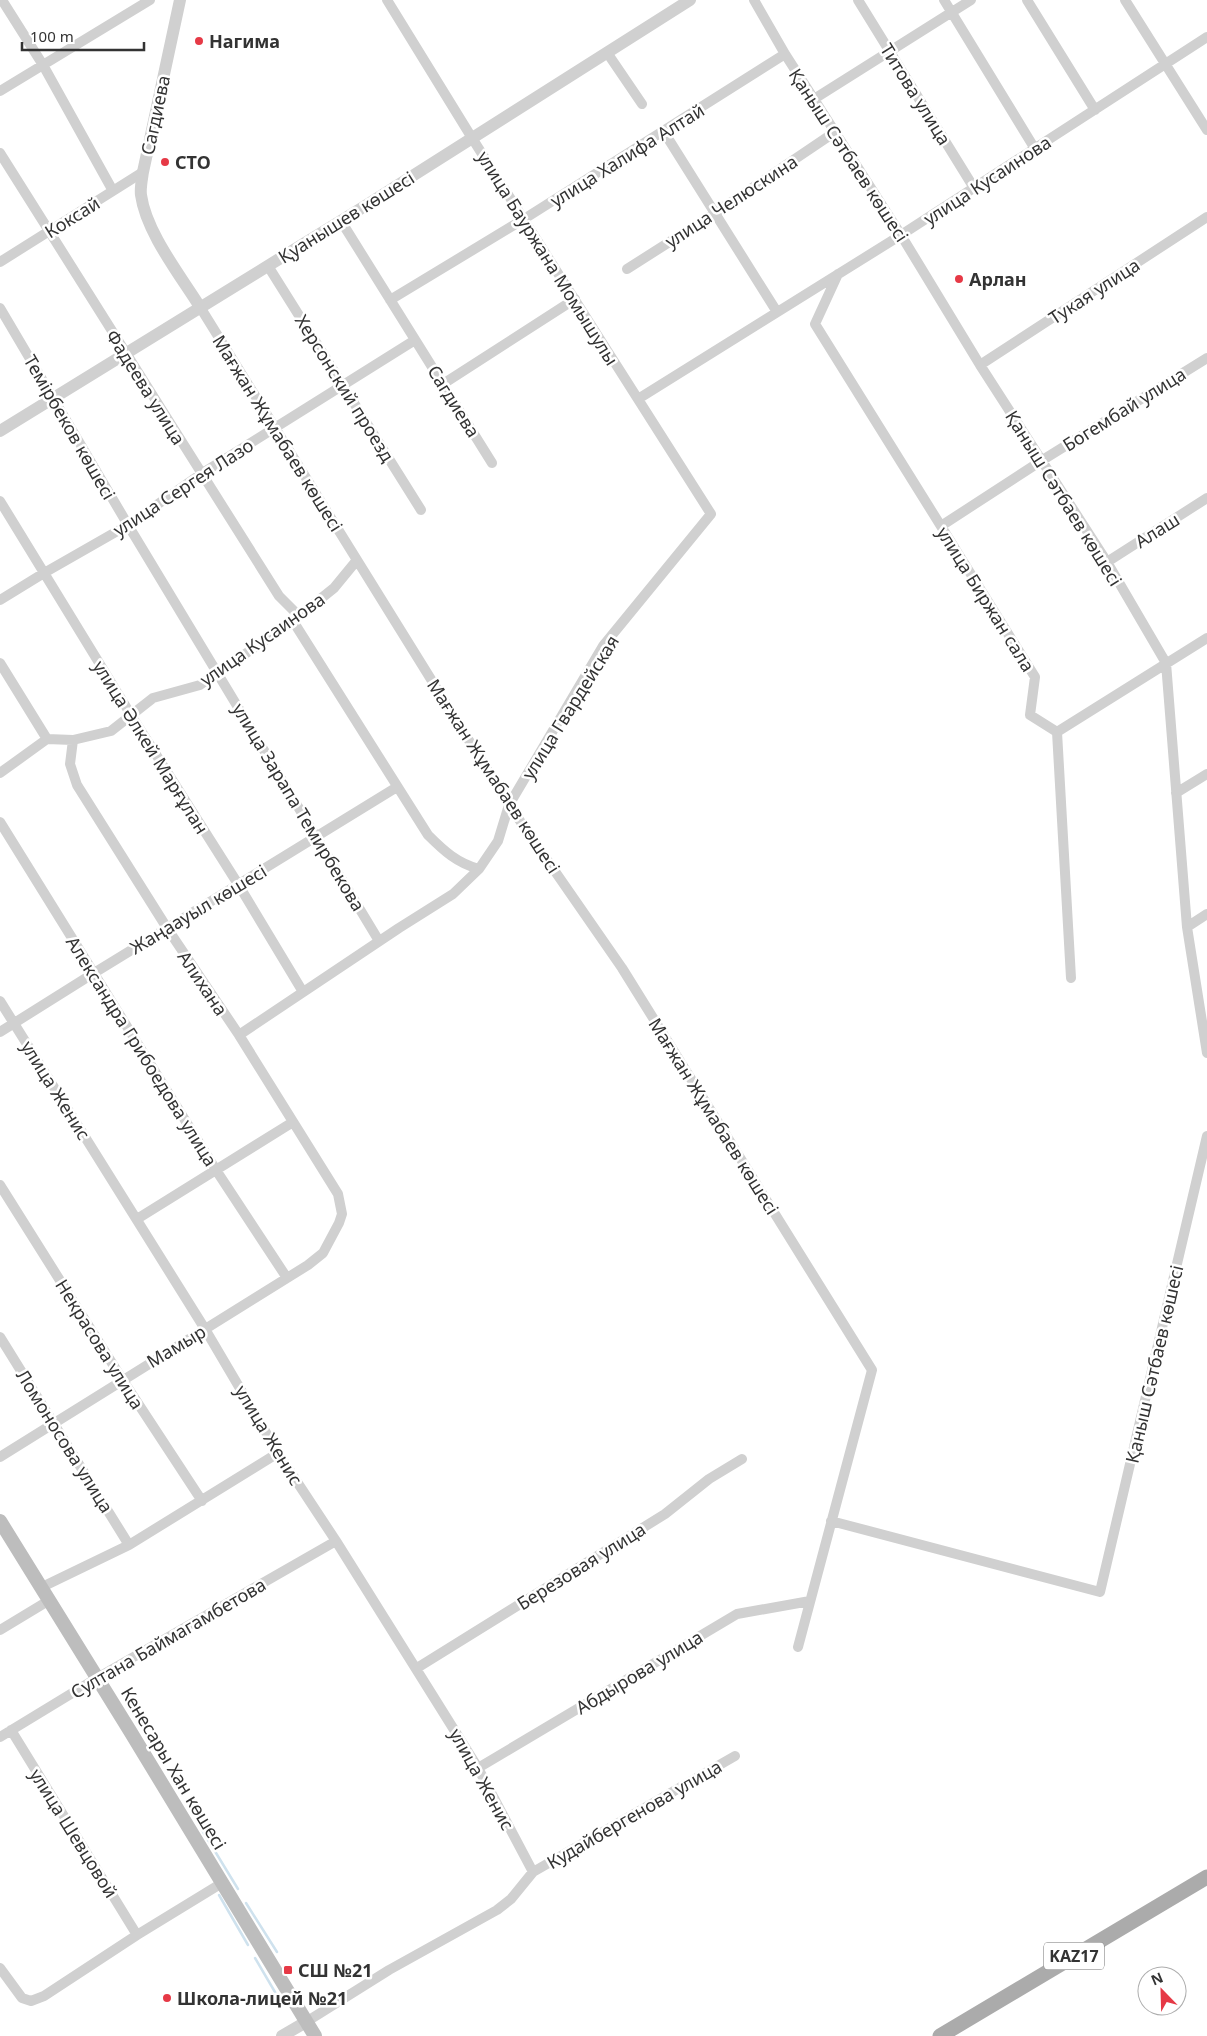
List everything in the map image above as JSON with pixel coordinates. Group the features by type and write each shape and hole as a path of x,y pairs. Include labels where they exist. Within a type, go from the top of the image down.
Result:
{"main road":[{"name":"Кенесары Хан көшесі","path":"0,1521 314,2036"},
{"name":"KAZ17","path":"940,2036 1207,1877"}],"street":[{"path":"2,0 43,65 113,191"},
{"path":"0,91 150,0"},
{"name":"Сагдиева","path":"143,172 180,0"},
{"name":"улица Бауржана Момышулы","path":"388,0 472,138 711,514"},
{"name":"Қуанышев көшесі","path":"0,431 341,221 608,54 690,0"},
{"name":"Қаныш Сәтбаев көшесі","path":"754,0 785,54 901,235 980,365 1107,562 1166,663 1187,927 1207,1054"},
{"name":"Титова улица","path":"858,0 974,188"},
{"path":"944,0 1035,149"},
{"path":"814,99 971,0"},
{"path":"1027,0 1095,110"},
{"path":"1125,0 1207,130"},
{"name":"улица Кусаинова","path":"638,398 901,235 1207,37"},
{"path":"608,54 642,104"},
{"name":"улица Халифа Алтай","path":"390,300 664,132 785,54"},
{"path":"664,132 777,312"},
{"name":"улица Челюскина","path":"627,269 715,213 835,132"},
{"name":"Фадеева улица","path":"0,153 279,596 296,618 397,787 428,835 454,859 466,866 479,869"},
{"name":"Коксай","path":"0,262 143,172"},
{"name":"Мағжан Жұмабаев көшесі","path":"143,172 140,193 148,221 200,307 510,805 622,968 872,1370 832,1521"},
{"name":"Тукая улица","path":"980,365 1207,217"},
{"name":"Сагдиева","path":"341,221 492,463"},
{"name":"Херсонский проезд","path":"268,266 421,510"},
{"name":"улица Биржан сала","path":"838,274 815,324 1035,677 1030,715 1057,732"},
{"path":"443,384 575,300"},
{"name":"Темірбеков көшесі","path":"0,308 128,525 219,673"},
{"name":"улица Сергея Лазо","path":"0,600 128,525 202,474 415,340"},
{"name":"Богембай улица","path":"941,526 1041,461 1207,358"},
{"name":"Алаш","path":"1107,562 1207,498"},
{"name":"улица Әлкей Марғұлан","path":"0,501 303,992"},
{"name":"улица Гвардейская","path":"239,1035 453,894 479,869 498,841 510,805 603,646 711,514"},
{"name":"улица Кусаинова","path":"47,739 73,740 111,731 153,698 200,685 296,618 334,588 358,560"},
{"path":"1071,978 1057,732 1207,638"},
{"path":"0,664 47,739 0,772"},
{"name":"улица Зарапа Темирбекова","path":"219,673 379,941"},
{"name":"Алихана","path":"73,740 70,764 77,785 166,928 239,1035 338,1194 342,1214 339,1223"},
{"path":"1176,793 1207,774"},
{"name":"Жаңаауыл көшесі","path":"0,1032 397,787"},
{"name":"Александра Грибоедова улица","path":"0,822 216,1170 287,1278"},
{"path":"1187,927 1207,914"},
{"name":"улица Женис","path":"0,1001 206,1329 278,1452 478,1768 533,1872"},
{"path":"137,1219 293,1122"},
{"name":"Қаныш Сәтбаев көшесі","path":"832,1521 1100,1592 1207,1136"},
{"name":"Некрасова улица","path":"0,1185 122,1379 202,1501"},
{"name":"Мамыр","path":"0,1457 122,1379 287,1278 323,1253 339,1223"},
{"name":"Ломоносова улица","path":"0,1337 129,1545"},
{"path":"40,1588 129,1545 278,1452"},
{"name":"Березовая улица","path":"416,1668 665,1514 709,1479 742,1459"},
{"path":"798,1647 832,1521"},
{"name":"Султана Баймагамбетова","path":"0,1737 97,1678 336,1541"},
{"path":"0,1630 48,1601"},
{"name":"Абдырова улица","path":"478,1768 736,1614 810,1601"},
{"name":"улица Шевцовой","path":"11,1730 137,1935"},
{"name":"Кудайбергенова улица","path":"533,1872 735,1756"},
{"path":"282,2036 389,1970 497,1910 511,1899 533,1872"},
{"path":"0,1968 22,1998 31,2001 44,1996 137,1935 222,1883"}],"waterway":[{"path":"202,1830 238,1889"},
{"path":"219,1895 248,1945"},
{"path":"246,1903 277,1952"},
{"path":"255,1958 282,2004"}],"place":[{"name":"Нагима","path":"199,41"},
{"name":"СТО","path":"165,162"},
{"name":"Арлан","path":"959,279"},
{"name":"СШ №21","path":"288,1970"},
{"name":"Школа-лицей №21","path":"167,1998"}]}
